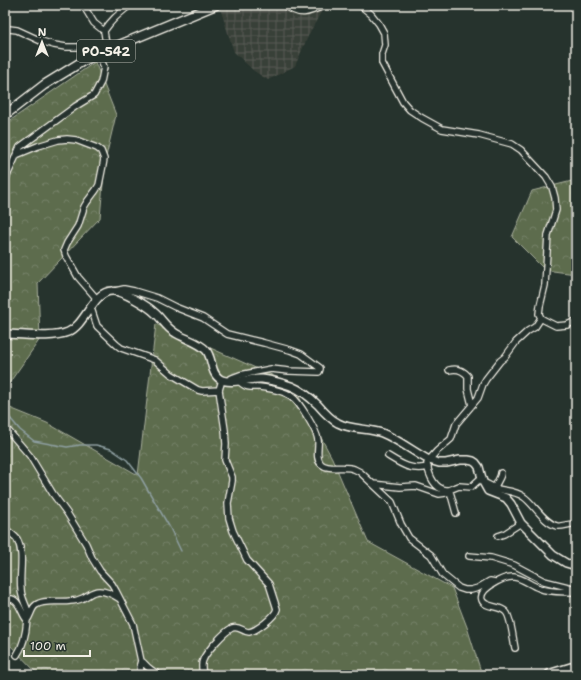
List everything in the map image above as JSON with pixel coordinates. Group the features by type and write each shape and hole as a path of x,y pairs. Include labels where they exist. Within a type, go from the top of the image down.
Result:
{"highway":[{"path":"550,675 576,667"}],"main road":[{"name":"PO-542","path":"5,115 44,85 84,61 216,5"}],"street":[{"path":"83,5 94,23 104,31 108,50"},
{"path":"104,31 110,22 130,5"},
{"path":"285,5 297,13 306,13 325,5"},
{"path":"360,5 371,14 379,24 384,34 385,45 382,54 382,63 403,102 410,110 442,129 479,135 512,144 521,150 546,177 552,187 556,210 548,235 545,285 539,311 541,318 536,327 528,331 516,342 505,357 500,361 483,384 478,398 456,424 450,440 420,469 405,466 388,456"},
{"path":"5,31 9,29 17,30 41,42 54,46 87,46 99,54 104,67 101,82 94,95 76,106 20,147 5,180"},
{"path":"16,155 45,144 67,139 76,140 97,148 101,152 104,159 99,185 84,207 78,226 64,250 78,277 98,299"},
{"path":"5,334 46,336 67,333 76,328 100,296 112,291 134,291 157,298 203,318 227,334 278,346 301,354 320,368 319,372 289,371 271,368 261,370 224,380 219,390 225,430 226,460 232,477 228,503 230,524 247,560 271,588 277,609 272,618 252,631 247,632 236,627 225,633 213,645 203,660 203,675"},
{"path":"114,291 120,292 145,305 156,313 175,333 196,343 207,351 210,356 213,371 224,380 261,379 292,386 309,397 327,415 339,424 389,436 428,462 446,463 460,460 473,461 479,467 482,479 488,491 506,498 520,523 557,557 566,563 576,566"},
{"path":"91,308 97,326 121,348 155,360 171,374 198,390 219,390"},
{"path":"541,318 560,327 576,321"},
{"path":"449,370 455,369 462,371 468,376 468,389 472,405"},
{"path":"239,380 244,385 249,387 265,388 285,393 293,397 300,405 318,439 319,460 322,464 327,467 354,469 360,472 392,502 401,524 409,538 431,555 443,575 459,588 471,590 478,588 490,580 495,582"},
{"path":"5,428 30,456 53,494 68,513 100,571 112,584 133,624 141,661 141,675"},
{"path":"428,462 432,480 443,490 449,490"},
{"path":"495,488 501,473"},
{"path":"372,484 400,487 416,486 439,494 446,493 449,490 459,486 471,487 482,479"},
{"path":"482,479 495,488 523,496 541,515 554,525 560,526 576,524"},
{"path":"449,490 452,495 456,513"},
{"path":"498,536 504,534 520,523"},
{"path":"5,529 16,539 19,546 21,557 20,587 21,594 26,605 28,618 23,644 17,655"},
{"path":"469,556 491,558 522,569 544,580 576,591"},
{"path":"515,648 509,615 503,608 486,605 482,599 484,591 495,582 504,578 513,577 549,591 576,591"},
{"path":"28,618 35,605 47,602 76,600 84,598 89,593 94,591 104,591 120,599"},
{"path":"5,603 7,599 14,599 24,617 28,618"},
{"path":"141,661 151,670 160,675"}],"shaded area":[{"path":"219,5 325,5 309,34 295,66 268,80 254,71 234,52"}],"green space":[{"path":"95,62 116,115 105,161 100,218 38,283 40,339 5,389 5,124"},
{"path":"576,180 576,274 545,270 512,237 532,191"},
{"path":"156,324 292,384 332,458 368,542 452,588 467,627 482,675 39,675 5,640 5,406 47,423 138,475"}],"waterway":[{"path":"5,408 10,418 20,430 34,441 67,447 96,445 111,449 127,460 141,478 170,528 181,551"}]}
